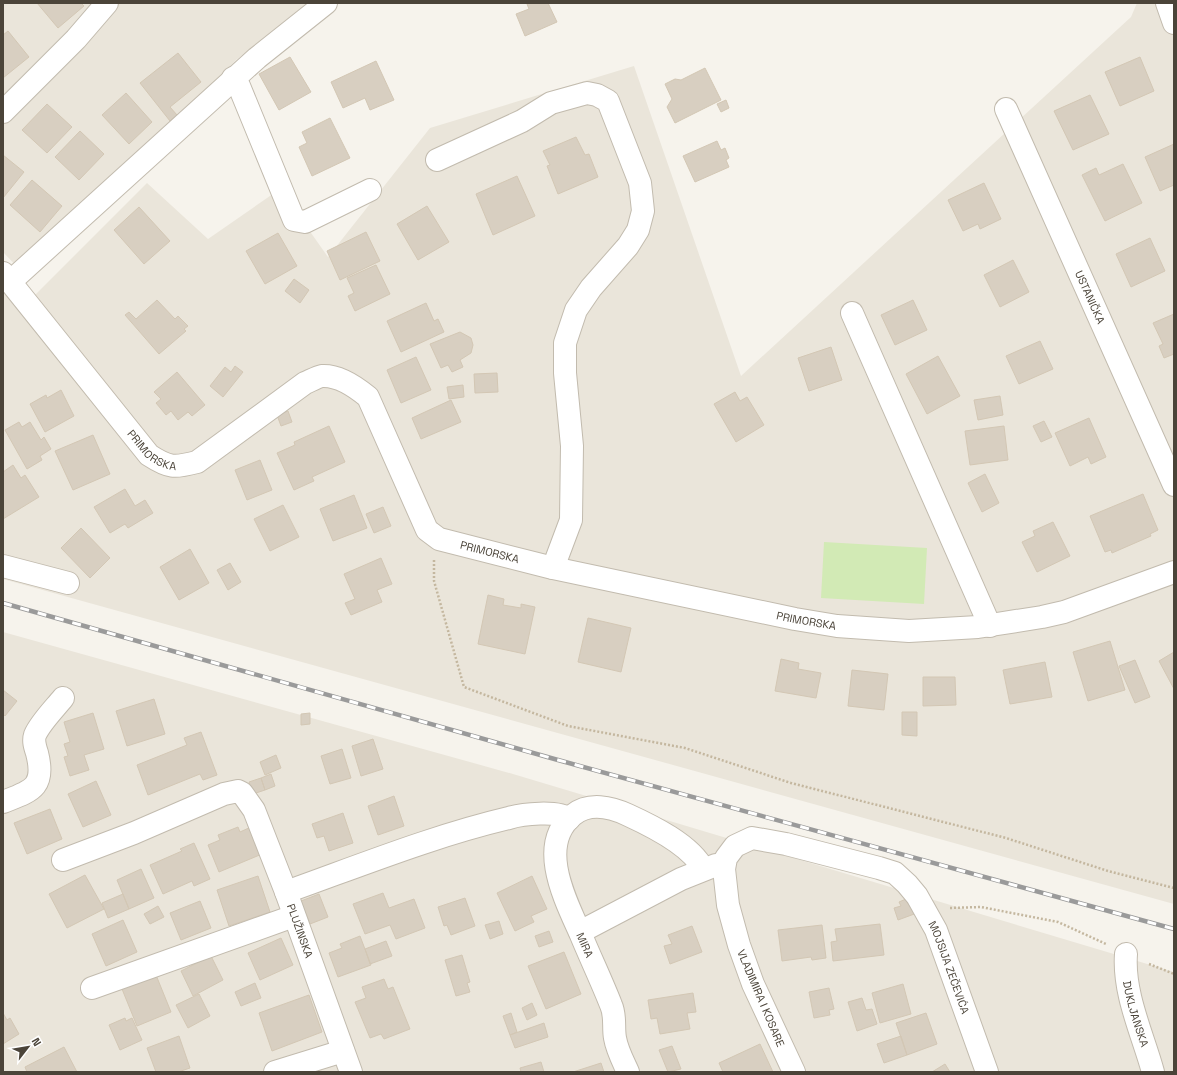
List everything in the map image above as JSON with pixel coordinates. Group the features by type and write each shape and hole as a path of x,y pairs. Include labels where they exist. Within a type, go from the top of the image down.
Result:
{"street":[{"path":"3,112 76,38 107,3"},
{"path":"6,278 257,58 326,3"},
{"path":"1168,3 1174,23"},
{"path":"234,78 239,86 294,220 305,222 370,190"},
{"path":"437,160 522,121 551,103 587,93 597,95 608,101 640,183 643,211 638,230 628,246 590,288 576,310 565,343 565,373 572,446 571,520 553,568"},
{"name":"USTANIČKA","path":"1006,109 1174,485"},
{"name":"PRIMORSKA","path":"6,278 149,455 163,464 178,467 197,462 304,383 322,376 340,380 356,387 368,397 427,530 433,536 439,539 553,568 795,619 836,626 909,631 990,626 1064,612 1174,572"},
{"path":"852,313 990,626"},
{"path":"3,566 68,583"},
{"path":"3,802 31,791 35,786 40,769 34,742 36,734 63,698"},
{"name":"PLUŽINSKA","path":"63,860 134,833 224,794 232,792 242,793 254,810 286,892 351,1072"},
{"path":"286,892 413,847 510,817 545,814 569,819 576,813 593,806 616,809 648,825 680,845 699,861 703,869"},
{"name":"MIRA","path":"569,819 558,838 557,872 565,899 612,1007 615,1038 628,1072"},
{"name":"MOJSIJA ZEČEVIĆA","path":"724,870 728,854 735,846 752,838 786,844 854,860 894,873 917,896 929,915 987,1072"},
{"path":"580,932 639,899 703,869 724,870"},
{"name":"VLADIMIRA I KOSARE","path":"724,870 728,905 739,945 765,1012 794,1072"},
{"path":"92,988 294,916"},
{"name":"DUKLJANSKA","path":"1126,954 1126,974 1133,1007 1153,1072"},
{"path":"275,1072 343,1051"}],"path":[{"path":"433,536 434,581 464,686 568,726 685,748 791,783 1006,838 1108,871 1174,888"},
{"path":"929,915 940,910 956,907 980,907 1058,922 1091,935 1126,954 1174,974"}],"shaded area":[{"path":"3,3 307,3 236,60 25,275 3,252"},
{"path":"1137,3 1174,3 1174,904 3,579 3,290 20,310 147,183 208,239 280,189 328,257 430,128 634,66 741,376 1131,17"},
{"path":"3,632 513,774 1174,972 1174,1072 3,1072"}],"green space":[{"path":"824,542 927,548 924,604 821,598"}],"building":[{"path":"37,3 81,3 84,6 58,28"},
{"path":"548,3 557,22 525,36 516,14 529,9 527,4"},
{"path":"8,31 29,57 3,78 3,35"},
{"path":"178,53 201,82 170,107 177,115 170,121 140,83"},
{"path":"290,57 311,92 279,110 259,74"},
{"path":"1140,57 1154,91 1120,106 1105,72"},
{"path":"376,61 394,100 370,110 365,98 343,108 331,82"},
{"path":"705,68 721,100 675,123 667,107 672,99 665,84 675,79 681,80"},
{"path":"126,93 152,122 129,144 102,115"},
{"path":"1090,95 1109,134 1073,150 1054,111"},
{"path":"726,100 729,108 721,112 717,104"},
{"path":"47,104 72,127 47,153 22,130"},
{"path":"330,118 350,158 312,176 299,147 307,143 302,132"},
{"path":"80,131 104,154 79,180 55,157"},
{"path":"576,137 585,155 589,154 598,177 558,194 547,166 550,165 543,151"},
{"path":"717,141 721,150 725,148 729,158 726,160 729,167 695,182 683,156"},
{"path":"1174,144 1174,185 1160,191 1145,157"},
{"path":"3,155 24,172 3,198"},
{"path":"1123,164 1142,203 1105,221 1082,175 1096,168 1099,175"},
{"path":"517,176 535,216 493,235 476,194"},
{"path":"32,180 62,206 40,232 10,205"},
{"path":"984,183 1001,219 980,229 978,224 963,231 948,200"},
{"path":"427,206 449,242 418,260 397,224"},
{"path":"139,207 170,241 144,264 114,230"},
{"path":"366,232 380,261 340,280 327,251"},
{"path":"278,233 297,266 265,284 246,251"},
{"path":"1150,238 1165,271 1131,287 1116,254"},
{"path":"1013,260 1029,292 1000,307 984,275"},
{"path":"376,265 390,294 355,311 348,296 354,293 347,278"},
{"path":"294,279 309,290 300,303 285,291"},
{"path":"157,300 175,319 178,316 188,326 184,329 186,331 159,354 125,315 129,312 136,319"},
{"path":"913,300 927,330 895,345 881,315"},
{"path":"426,303 434,321 438,319 444,332 401,352 387,321"},
{"path":"1174,314 1174,354 1164,358 1159,346 1163,344 1153,323"},
{"path":"460,332 471,338 473,345 471,353 460,360 463,367 452,372 448,365 441,368 430,344"},
{"path":"1040,341 1053,369 1019,384 1006,356"},
{"path":"831,347 842,380 809,391 798,358"},
{"path":"938,356 960,396 927,414 906,374"},
{"path":"416,357 431,390 401,403 387,370"},
{"path":"235,366 243,372 223,397 210,386 225,367 231,372"},
{"path":"177,372 205,405 192,416 188,412 178,420 171,411 166,415 156,403 161,399 154,392"},
{"path":"497,373 498,392 475,393 474,374"},
{"path":"463,385 464,397 449,399 447,387"},
{"path":"61,390 74,416 45,432 30,404 46,395 47,398"},
{"path":"735,392 740,401 747,397 764,425 736,442 714,404"},
{"path":"1000,396 1003,415 978,420 974,400"},
{"path":"451,400 461,422 421,439 412,418"},
{"path":"288,411 292,422 281,426 277,415"},
{"path":"1089,418 1106,457 1091,464 1088,457 1070,466 1055,433"},
{"path":"1044,421 1052,437 1041,442 1033,426"},
{"path":"19,422 22,427 30,422 41,440 44,437 51,449 40,456 42,460 27,469 5,430"},
{"path":"329,426 345,462 312,477 314,481 294,490 277,453 295,445 294,442"},
{"path":"1004,426 1008,460 970,465 965,431"},
{"path":"93,435 110,474 73,490 55,451"},
{"path":"260,460 272,490 247,500 235,470"},
{"path":"13,465 21,478 25,475 39,497 3,519 3,472"},
{"path":"985,474 999,503 982,512 968,483"},
{"path":"125,489 135,506 145,500 153,513 128,528 125,524 110,533 94,507"},
{"path":"1143,494 1158,530 1150,534 1151,536 1112,553 1111,550 1105,552 1090,516"},
{"path":"354,495 367,528 333,541 320,509"},
{"path":"283,505 299,537 270,551 254,519"},
{"path":"383,507 391,526 374,533 366,514"},
{"path":"1053,522 1070,556 1037,572 1022,542 1035,536 1033,531"},
{"path":"81,528 110,558 90,578 61,548"},
{"path":"190,549 209,583 179,600 160,567"},
{"path":"381,558 392,584 377,590 382,602 351,615 345,603 355,599 344,574"},
{"path":"230,563 241,582 228,590 217,570"},
{"path":"488,595 504,599 503,605 521,608 521,604 535,607 525,654 478,644"},
{"path":"588,618 631,628 621,672 578,662"},
{"path":"1110,641 1125,690 1088,701 1073,652"},
{"path":"1174,652 1174,689 1159,661"},
{"path":"781,659 799,663 798,669 821,673 816,698 775,691"},
{"path":"1135,660 1150,697 1135,703 1119,666"},
{"path":"1045,662 1052,697 1010,704 1003,670"},
{"path":"852,670 888,674 884,710 848,706"},
{"path":"923,677 955,677 956,705 923,706"},
{"path":"3,690 17,701 5,716 3,714"},
{"path":"154,699 165,734 127,746 116,711"},
{"path":"902,712 917,712 917,736 902,735"},
{"path":"93,713 104,749 84,755 89,770 70,776 64,757 68,756 64,744 70,742 64,722"},
{"path":"310,713 310,724 301,725 301,714"},
{"path":"201,732 217,775 203,780 200,774 148,795 137,765 187,745 184,738"},
{"path":"373,739 383,769 361,776 352,746"},
{"path":"342,749 351,778 330,784 321,756"},
{"path":"276,755 281,768 265,775 260,762"},
{"path":"271,774 275,786 265,790 261,778"},
{"path":"261,778 265,790 253,794 249,782"},
{"path":"96,781 111,815 83,827 68,794"},
{"path":"394,796 404,826 378,835 368,806"},
{"path":"50,809 62,839 27,854 14,823"},
{"path":"343,813 353,843 329,851 324,836 317,838 312,824"},
{"path":"238,827 240,832 251,827 262,854 219,872 208,845 220,840 218,835"},
{"path":"194,843 210,879 194,886 192,881 163,894 150,865 182,851 180,849"},
{"path":"141,869 154,898 129,909 117,880"},
{"path":"85,875 104,909 67,928 49,894"},
{"path":"258,876 270,912 229,926 217,890"},
{"path":"532,876 547,909 531,916 534,922 515,931 497,893"},
{"path":"383,893 389,908 414,899 425,928 396,939 390,925 365,934 353,904"},
{"path":"123,894 129,909 108,918 102,903"},
{"path":"319,894 328,917 310,924 301,901"},
{"path":"465,898 475,926 451,935 447,925 444,926 438,907"},
{"path":"906,899 908,904 912,902 917,913 898,920 894,908 901,906 899,902"},
{"path":"200,901 211,928 181,940 170,913"},
{"path":"158,906 164,917 150,924 144,914"},
{"path":"123,920 137,952 106,966 92,934"},
{"path":"499,921 503,934 490,939 485,925"},
{"path":"880,924 884,955 833,961 831,942 837,941 835,929"},
{"path":"822,925 826,958 812,960 811,957 782,961 778,930"},
{"path":"692,926 702,952 670,964 664,946 672,944 668,935"},
{"path":"549,931 553,942 539,947 535,936"},
{"path":"360,936 371,965 338,977 329,953 342,948 340,944"},
{"path":"281,938 293,965 260,980 248,953"},
{"path":"386,941 392,956 370,964 365,949"},
{"path":"564,952 581,994 546,1009 528,966"},
{"path":"462,955 470,982 467,983 470,992 456,996 445,960"},
{"path":"211,956 223,980 193,996 181,971"},
{"path":"156,975 171,1012 137,1026 122,989"},
{"path":"384,979 388,989 393,987 410,1029 384,1039 381,1034 370,1038 355,1002 366,998 362,987"},
{"path":"255,983 261,998 241,1006 235,992"},
{"path":"903,984 911,1014 880,1023 872,993"},
{"path":"829,988 834,1009 829,1010 830,1015 814,1018 809,992"},
{"path":"693,993 696,1012 687,1013 690,1029 660,1034 657,1018 651,1019 648,1000"},
{"path":"199,994 210,1016 188,1028 176,1005"},
{"path":"309,995 322,1032 272,1051 259,1013"},
{"path":"862,998 866,1010 872,1009 877,1024 857,1031 848,1002"},
{"path":"532,1003 537,1015 527,1020 522,1008"},
{"path":"3,1013 7,1020 10,1018 19,1034 3,1044"},
{"path":"511,1013 517,1032 510,1035 503,1016"},
{"path":"926,1013 937,1044 907,1055 896,1023"},
{"path":"125,1018 126,1021 132,1018 142,1040 120,1050 109,1025"},
{"path":"544,1023 548,1037 515,1048 510,1035"},
{"path":"179,1036 190,1068 178,1072 156,1072 147,1048"},
{"path":"901,1036 907,1055 884,1063 877,1044"},
{"path":"760,1044 773,1072 723,1072 719,1063"},
{"path":"672,1046 681,1069 668,1072 659,1050"},
{"path":"64,1047 77,1072 27,1072 25,1067"},
{"path":"541,1062 544,1072 521,1072 520,1068"},
{"path":"601,1063 604,1072 573,1072"},
{"path":"945,1064 950,1072 932,1072"}],"railway":[{"path":"3,603 558,760 1174,929"}]}
